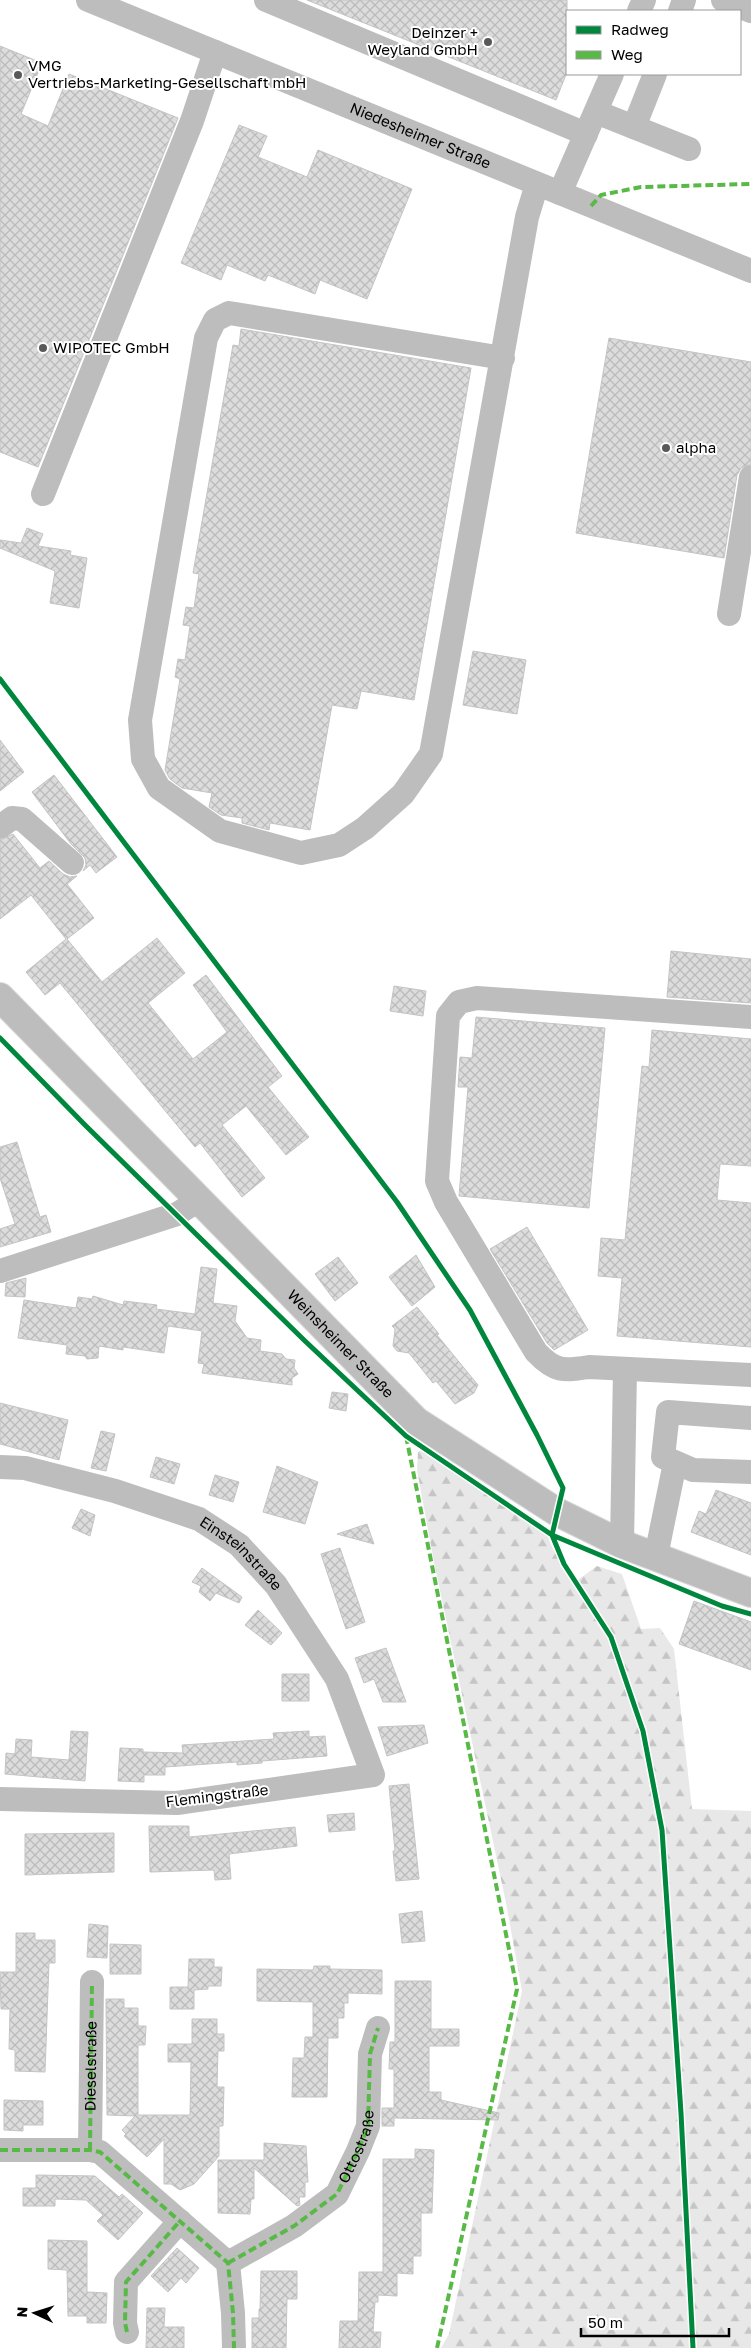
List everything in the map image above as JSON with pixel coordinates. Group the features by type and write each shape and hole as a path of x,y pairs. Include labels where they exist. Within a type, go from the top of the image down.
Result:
{"main road":[{"name":"Weinsheimer Straße","path":"0,996 416,1421 557,1512 622,1544 751,1593"}],"street":[{"name":"Niedesheimer Straße","path":"88,0 751,271"},
{"path":"266,0 586,134"},
{"path":"722,0 751,11"},
{"path":"43,494 192,121 215,52"},
{"path":"560,193 612,75"},
{"path":"634,127 655,75"},
{"path":"596,112 689,149"},
{"path":"503,358 229,314 215,320 206,338 140,720 142,759 159,788 220,831 301,852 339,845 366,828 403,794 430,754 503,358 527,217 537,184"},
{"path":"729,614 751,477"},
{"path":"0,826 12,818 22,819 72,863"},
{"path":"751,1017 477,998 459,1002 448,1016 437,1181 446,1202 536,1352 548,1365 565,1371 589,1367 751,1375"},
{"path":"0,1270 177,1214 198,1200"},
{"path":"622,1544 626,1369"},
{"path":"751,1418 668,1412 663,1456 693,1470 751,1472"},
{"path":"656,1556 675,1463"},
{"name":"Einsteinstraße","path":"0,1467 26,1468 115,1491 199,1519 239,1545 276,1584 337,1679 373,1774"},
{"name":"Flemingstraße","path":"0,1799 177,1803 373,1774"},
{"name":"Dieselstraße","path":"90,2150 92,1982"},
{"name":"Ottostraße","path":"228,2263 294,2226 337,2194 368,2126 370,2054 378,2028"},
{"path":"0,2150 90,2150 100,2152 228,2263 232,2288 234,2348"},
{"path":"127,2332 125,2323 126,2282 180,2222"}],"green space":[{"path":"428,1447 543,1524 551,1545 572,1584 597,1566 622,1574 641,1629 660,1628 674,1649 692,1809 751,1811 751,2348 441,2348 449,2334 522,1991 506,1903 434,1562 417,1470 418,1452"}],"building":[{"name":"Deinzer + Weyland GmbH","path":"307,0 567,0 566,75 556,100"},
{"name":"WIPOTEC GmbH","path":"0,46 42,63 21,114 48,126 69,74 178,118 38,467 0,452"},
{"path":"239,125 267,136 258,157 307,177 318,150 412,189 367,299 320,280 315,294 268,275 265,281 227,265 221,280 181,263"},
{"path":"241,329 471,368 414,700 361,691 357,709 332,705 310,830 270,823 269,830 242,823 242,818 221,815 209,807 212,793 182,788 170,779 165,770 180,679 175,677 178,659 185,660 190,626 183,625 186,607 194,608 199,574 193,573 233,345 239,346"},
{"name":"alpha","path":"609,338 751,362 751,464 741,468 737,475 724,558 576,533"},
{"path":"27,528 43,534 38,546 71,551 70,555 87,558 79,608 50,603 55,571 0,548 0,540 21,543"},
{"path":"473,651 526,660 517,714 463,705"},
{"path":"0,740 24,772 0,791"},
{"path":"54,775 117,857 96,873 90,865 83,871 86,865 85,858 71,844 32,792"},
{"path":"13,834 40,868 49,861 63,874 70,877 77,876 67,884 94,918 67,939 102,982 157,938 185,973 148,1003 193,1059 227,1032 193,985 206,975 282,1076 268,1087 309,1137 286,1155 246,1106 222,1125 265,1178 242,1197 200,1143 195,1147 60,983 45,995 26,972 66,939 31,895 0,919 0,840"},
{"path":"671,951 751,959 751,1003 667,997"},
{"path":"394,986 426,991 423,1016 390,1011"},
{"path":"476,1017 605,1028 589,1208 459,1196 468,1087 458,1087 460,1057 472,1058"},
{"path":"652,1030 751,1039 751,1166 720,1164 717,1200 751,1203 751,1347 617,1336 622,1278 598,1276 601,1238 625,1240 642,1066 649,1067"},
{"path":"17,1142 40,1217 46,1215 51,1232 0,1247 0,1229 15,1224 0,1178 0,1147"},
{"path":"527,1227 588,1330 554,1350 547,1343 490,1249"},
{"path":"416,1255 435,1287 412,1306 389,1277"},
{"path":"338,1257 358,1283 335,1301 315,1274"},
{"path":"201,1267 217,1269 213,1303 237,1306 235,1321 247,1338 261,1340 260,1351 282,1354 286,1359 295,1360 294,1368 298,1374 292,1378 292,1385 202,1373 204,1364 198,1363 202,1331 168,1326 164,1353 123,1347 123,1350 99,1346 98,1358 87,1359 85,1356 66,1354 67,1345 18,1338 24,1300 76,1308 78,1297 92,1299 93,1296 123,1305 124,1301 157,1305 156,1309 195,1314"},
{"path":"26,1278 25,1297 5,1296 6,1283"},
{"path":"417,1307 478,1385 474,1393 455,1404 436,1381 433,1383 409,1353 397,1351 393,1346 395,1329 392,1326"},
{"path":"332,1392 348,1394 346,1411 329,1408"},
{"path":"0,1403 68,1420 59,1460 0,1444"},
{"path":"101,1431 115,1434 106,1471 91,1468"},
{"path":"156,1457 180,1464 174,1484 150,1477"},
{"path":"277,1466 318,1482 305,1524 263,1512"},
{"path":"215,1475 239,1482 233,1502 209,1495"},
{"path":"716,1490 751,1503 751,1555 691,1532 699,1511 706,1514"},
{"path":"81,1509 95,1515 90,1536 72,1528"},
{"path":"367,1524 374,1544 337,1534"},
{"path":"340,1548 365,1622 346,1629 321,1554"},
{"path":"202,1568 242,1597 239,1603 216,1593 210,1601 199,1592 201,1586 192,1582"},
{"path":"694,1601 751,1622 751,1670 679,1644"},
{"path":"258,1610 282,1633 271,1645 245,1625"},
{"path":"386,1648 406,1702 383,1702 374,1679 364,1683 355,1658"},
{"path":"282,1674 309,1674 309,1701 282,1701"},
{"path":"424,1725 428,1743 387,1756 378,1727"},
{"path":"71,1731 88,1732 85,1781 5,1774 6,1753 15,1754 16,1739 32,1740 31,1757 69,1760"},
{"path":"309,1731 309,1737 325,1736 327,1756 237,1765 237,1762 165,1767 165,1775 144,1775 144,1782 118,1781 120,1748 143,1749 143,1752 183,1753 182,1745 274,1739 273,1733"},
{"path":"409,1784 419,1879 396,1881 389,1786"},
{"path":"354,1813 355,1830 329,1832 327,1815"},
{"path":"149,1826 189,1826 189,1837 295,1827 297,1846 229,1854 231,1879 215,1880 214,1870 150,1872"},
{"path":"114,1833 114,1872 25,1875 25,1834"},
{"path":"422,1911 425,1941 402,1943 399,1914"},
{"path":"89,1924 108,1926 107,1958 87,1957"},
{"path":"16,1933 35,1933 35,1940 55,1940 55,1963 49,1963 45,2072 15,2071 15,2050 9,2049 10,2009 1,2009 0,1972 16,1972"},
{"path":"110,1944 141,1945 141,1974 110,1974"},
{"path":"189,1959 214,1959 214,1967 222,1967 221,1986 208,1986 208,1989 194,1990 194,2009 170,2009 170,1987 188,1987"},
{"path":"314,1966 330,1966 330,1969 382,1970 382,1994 348,1993 348,2003 344,2003 344,2018 338,2018 338,2038 328,2038 327,2097 292,2097 293,2058 304,2058 305,2037 313,2037 313,2002 257,2001 257,1969 313,1970"},
{"path":"395,1981 431,1981 431,2029 459,2029 459,2046 429,2046 429,2092 441,2092 441,2100 499,2113 498,2120 394,2118 394,2126 382,2126 382,2108 394,2108 394,2069 389,2069 390,2042 395,2042"},
{"path":"106,1999 124,1999 124,2008 138,2008 138,2026 146,2026 145,2045 138,2045 138,2115 190,2115 191,2062 168,2062 168,2044 192,2044 192,2019 217,2019 217,2034 224,2034 224,2051 218,2051 217,2087 224,2087 223,2126 219,2126 219,2156 194,2184 180,2190 171,2184 164,2184 164,2139 147,2157 124,2136 126,2134 122,2130 135,2116 107,2115"},
{"path":"4,2100 43,2101 43,2125 23,2125 23,2131 4,2130"},
{"path":"264,2143 306,2146 308,2182 305,2182 305,2197 299,2197 300,2205 297,2206 254,2168 254,2199 251,2199 250,2214 218,2213 218,2160 264,2160"},
{"path":"415,2149 434,2150 432,2213 421,2213 421,2256 413,2256 413,2274 397,2273 397,2296 378,2295 378,2302 375,2302 373,2332 381,2332 380,2348 339,2348 340,2321 358,2321 359,2272 383,2272 383,2159 415,2159"},
{"path":"36,2175 95,2176 119,2197 122,2194 143,2213 118,2240 97,2221 103,2215 86,2200 55,2199 55,2206 23,2206 23,2188 36,2188"},
{"path":"48,2240 87,2241 87,2292 107,2293 106,2323 87,2323 87,2316 68,2316 67,2270 48,2269"},
{"path":"177,2248 199,2268 186,2283 181,2278 168,2292 151,2276"},
{"path":"261,2271 297,2271 297,2299 287,2299 286,2348 252,2348 252,2318 259,2318"},
{"path":"147,2308 165,2308 164,2327 184,2327 184,2348 146,2348"}],"marked path":[{"path":"591,206 601,195 641,187 751,184"},
{"path":"406,1436 517,1989 437,2348"},
{"path":"90,2150 92,1982"},
{"path":"228,2263 294,2226 337,2194 368,2126 370,2054 378,2028"},
{"path":"0,2150 90,2150 100,2152 228,2263 234,2348"},
{"path":"127,2332 125,2323 126,2282 180,2221"}],"cycle path":[{"path":"0,679 397,1202 470,1310 563,1488 552,1535 564,1564 611,1637 643,1731 662,1830 681,2113 693,2348"},
{"path":"0,1038 85,1125 305,1341 406,1436 552,1535 722,1606 751,1614"}],"place":[{"name":"Deinzer + Weyland GmbH","path":"488,42"},
{"name":"VMG Vertriebs-Marketing-Gesellschaft mbH","path":"18,75"},
{"name":"WIPOTEC GmbH","path":"43,348"},
{"name":"alpha","path":"666,448"}]}
